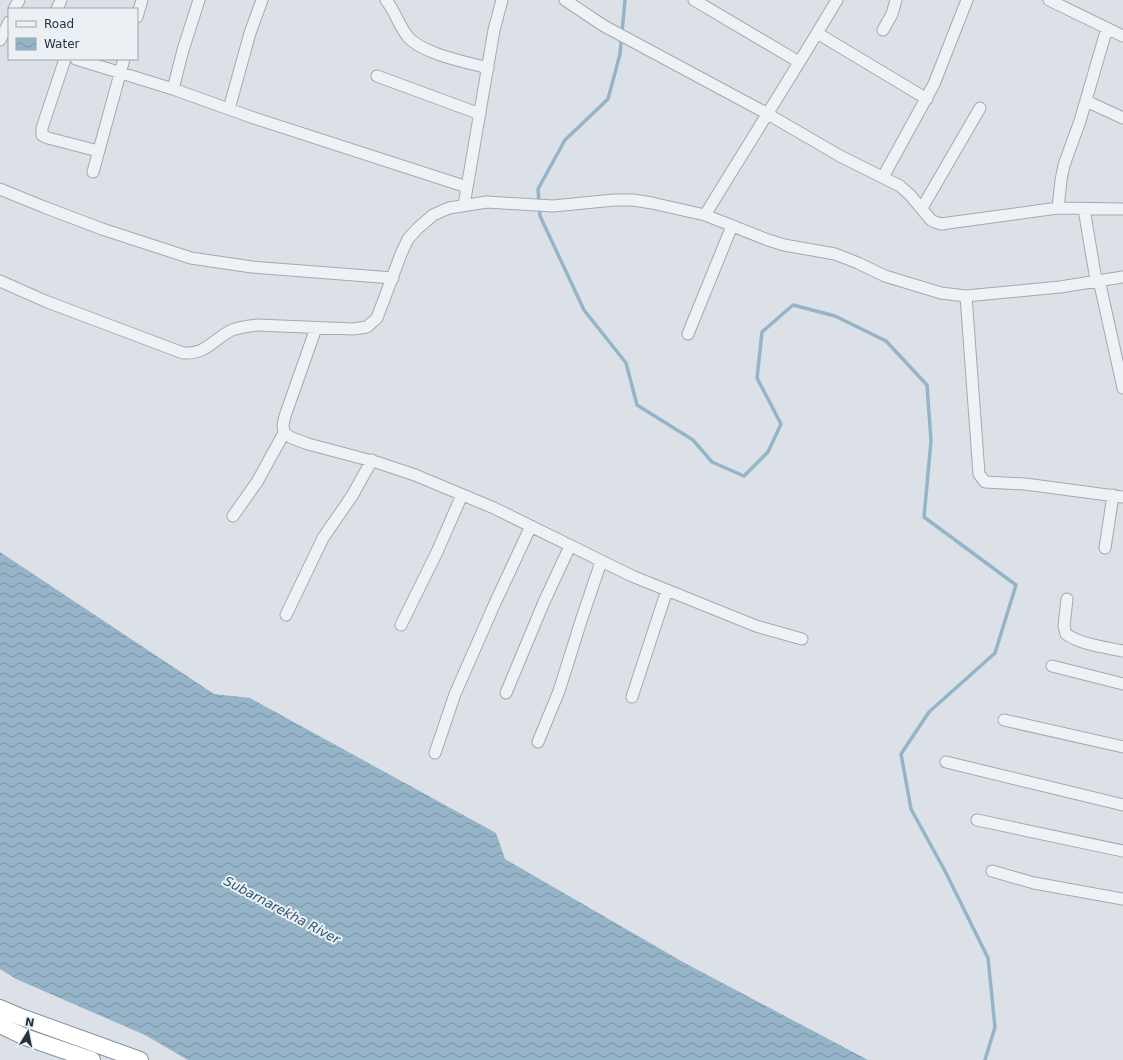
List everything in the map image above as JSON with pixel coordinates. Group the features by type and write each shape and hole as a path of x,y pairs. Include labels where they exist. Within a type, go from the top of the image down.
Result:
{"highway":[{"path":"0,1008 140,1060"},
{"path":"0,1025 25,1037 92,1060"}],"street":[{"path":"138,14 142,0"},
{"path":"173,90 183,50 199,0"},
{"path":"229,109 250,33 262,0"},
{"path":"386,0 408,36 416,44 427,50 488,68"},
{"path":"464,205 494,30 502,0"},
{"path":"565,0 604,26 641,47 766,113 840,156 900,186 922,208 931,220 935,222 942,224 1058,208 1123,209"},
{"path":"694,0 799,62"},
{"path":"883,30 892,14 896,0"},
{"path":"883,177 934,84 967,0"},
{"path":"1049,0 1123,36"},
{"path":"705,215 766,113 817,34 833,2"},
{"path":"0,40 8,24"},
{"path":"1058,208 1060,180 1064,164 1086,101 1106,28"},
{"path":"817,34 927,98"},
{"path":"65,60 42,128 42,135 48,138 98,151"},
{"path":"79,60 467,187"},
{"path":"93,172 124,60"},
{"path":"377,76 480,114"},
{"path":"1086,101 1123,118"},
{"path":"922,208 980,108"},
{"path":"0,189 102,229 191,258 252,267 393,278"},
{"path":"0,281 45,301 183,353 194,354 206,348 232,330 244,326 353,329 367,326 377,318 408,239 433,215 449,208 487,202 553,206 614,200 633,200 658,204 705,215 784,245 835,254 885,276 941,293 966,296 1060,287 1123,277"},
{"path":"1084,209 1096,280 1099,280 1123,388"},
{"path":"688,334 732,226"},
{"path":"966,296 979,474 985,482 1025,484 1118,496 1105,548"},
{"path":"234,516 257,482 284,433 283,425 285,416 316,328"},
{"path":"284,433 292,438 308,444 372,460 416,475 494,508 632,576 756,626 802,639"},
{"path":"286,615 323,538 352,496 372,460"},
{"path":"401,625 437,552 462,495"},
{"path":"435,753 455,694 531,526"},
{"path":"506,693 544,602 570,546"},
{"path":"538,742 559,691 582,618 602,562"},
{"path":"632,697 668,590"},
{"path":"1067,599 1064,626 1066,634 1078,640 1123,651"},
{"path":"1052,666 1123,684"},
{"path":"1004,720 1123,747"},
{"path":"946,762 1123,805"},
{"path":"977,820 1123,851"},
{"path":"992,870 1034,883 1123,899"}],"water":[{"name":"Subarnarekha River","path":"0,552 214,694 250,698 496,833 505,859 683,962 868,1060 188,1060 145,1035 16,979 0,969"}],"waterway":[{"path":"625,0 620,54 608,99 565,140 538,189 540,216 584,310 626,363 637,405 693,440 712,462 744,476 768,452 781,424 757,378 762,332 793,305 835,316 886,341 927,385 931,441 924,517 1016,585 995,653 929,712 901,754 911,809 945,871 988,958 995,1027 985,1060"}]}
